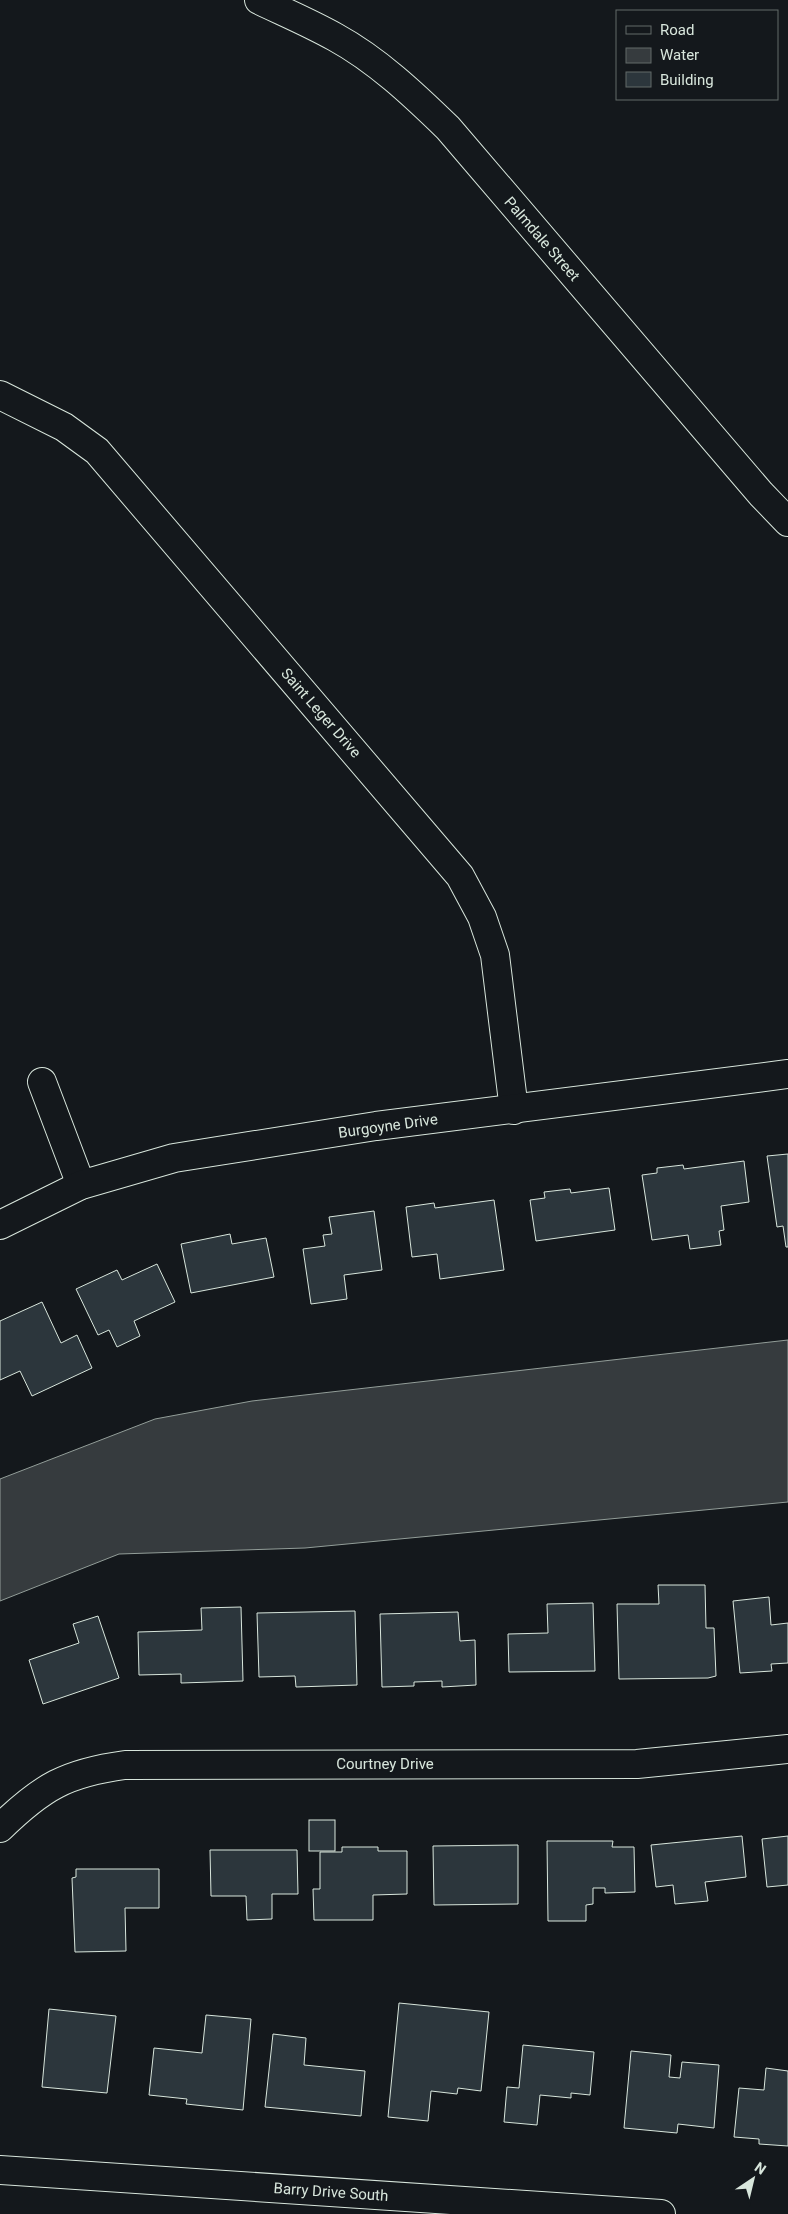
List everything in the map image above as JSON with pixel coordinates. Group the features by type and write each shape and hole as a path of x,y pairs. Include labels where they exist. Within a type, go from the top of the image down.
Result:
{"street":[{"name":"Palmdale Street","path":"259,0 336,37 376,64 412,93 448,128 761,494 788,522"},
{"name":"Saint Leger Drive","path":"0,395 64,427 97,452 460,876 482,917 495,955 514,1110"},
{"name":"Burgoyne Drive","path":"0,1225 81,1185 174,1158 376,1126 788,1074"},
{"path":"42,1082 81,1185"},
{"name":"Courtney Drive","path":"0,1828 24,1805 58,1781 95,1769 125,1765 637,1764 788,1749"},
{"name":"Barry Drive South","path":"0,2170 661,2214"}],"water":[{"path":"788,1340 788,1502 305,1548 119,1554 0,1601 0,1479 155,1419 252,1401"}],"building":[{"path":"788,1154 788,1247 786,1247 783,1226 777,1227 767,1156"},
{"path":"744,1161 749,1202 721,1206 724,1230 719,1231 721,1245 690,1249 688,1235 652,1240 642,1175 657,1173 657,1168 683,1165 684,1169"},
{"path":"609,1188 615,1230 536,1241 530,1200 545,1198 544,1192 570,1189 571,1193"},
{"path":"494,1200 504,1270 440,1279 437,1254 412,1257 406,1207 434,1203 435,1208"},
{"path":"374,1211 382,1270 344,1275 347,1299 311,1304 303,1249 325,1246 323,1235 332,1234 329,1217"},
{"path":"230,1234 232,1244 266,1238 274,1277 191,1293 181,1244"},
{"path":"157,1264 175,1302 134,1321 140,1336 117,1347 109,1330 98,1335 76,1289 117,1270 122,1280"},
{"path":"42,1302 61,1343 77,1335 92,1368 32,1396 20,1371 0,1380 0,1321"},
{"path":"658,1585 705,1585 706,1628 714,1628 716,1676 708,1678 619,1679 617,1604 659,1604"},
{"path":"769,1597 771,1625 788,1623 788,1663 771,1664 772,1671 740,1673 733,1601"},
{"path":"593,1603 595,1671 509,1672 508,1634 548,1633 547,1604"},
{"path":"241,1607 243,1681 181,1683 181,1674 139,1675 138,1632 202,1630 201,1608"},
{"path":"355,1611 357,1685 296,1687 295,1676 259,1677 257,1613"},
{"path":"458,1612 460,1641 475,1640 476,1685 442,1687 442,1681 414,1682 414,1686 382,1687 380,1614"},
{"path":"98,1616 119,1678 43,1704 29,1660 79,1643 73,1624"},
{"path":"309,1820 335,1820 335,1851 309,1851"},
{"path":"742,1836 746,1877 705,1882 708,1901 675,1904 673,1885 656,1887 651,1845"},
{"path":"788,1836 788,1885 767,1887 762,1839"},
{"path":"547,1841 613,1841 612,1847 634,1847 635,1892 605,1893 605,1888 593,1888 593,1904 586,1905 586,1921 548,1921"},
{"path":"518,1845 518,1904 434,1905 433,1846"},
{"path":"342,1847 378,1847 378,1851 407,1851 407,1894 373,1895 373,1920 314,1920 313,1889 320,1889 320,1852 342,1852"},
{"path":"210,1850 297,1850 298,1894 272,1894 272,1919 247,1920 246,1896 211,1896"},
{"path":"76,1869 159,1869 159,1908 125,1908 126,1951 75,1952 72,1878 76,1877"},
{"path":"399,2003 489,2012 481,2091 458,2088 457,2094 431,2091 428,2121 388,2117"},
{"path":"49,2009 116,2016 107,2093 42,2087"},
{"path":"206,2015 251,2019 243,2110 186,2104 187,2099 149,2095 154,2048 202,2053"},
{"path":"273,2034 306,2038 304,2065 365,2071 361,2116 265,2107"},
{"path":"523,2045 594,2052 590,2095 571,2093 571,2098 540,2095 537,2125 504,2122 507,2087 519,2088"},
{"path":"631,2051 671,2055 669,2077 680,2078 682,2062 719,2065 714,2128 678,2124 677,2133 624,2128"},
{"path":"766,2068 788,2071 788,2146 759,2144 759,2139 734,2137 739,2088 764,2090"}]}
